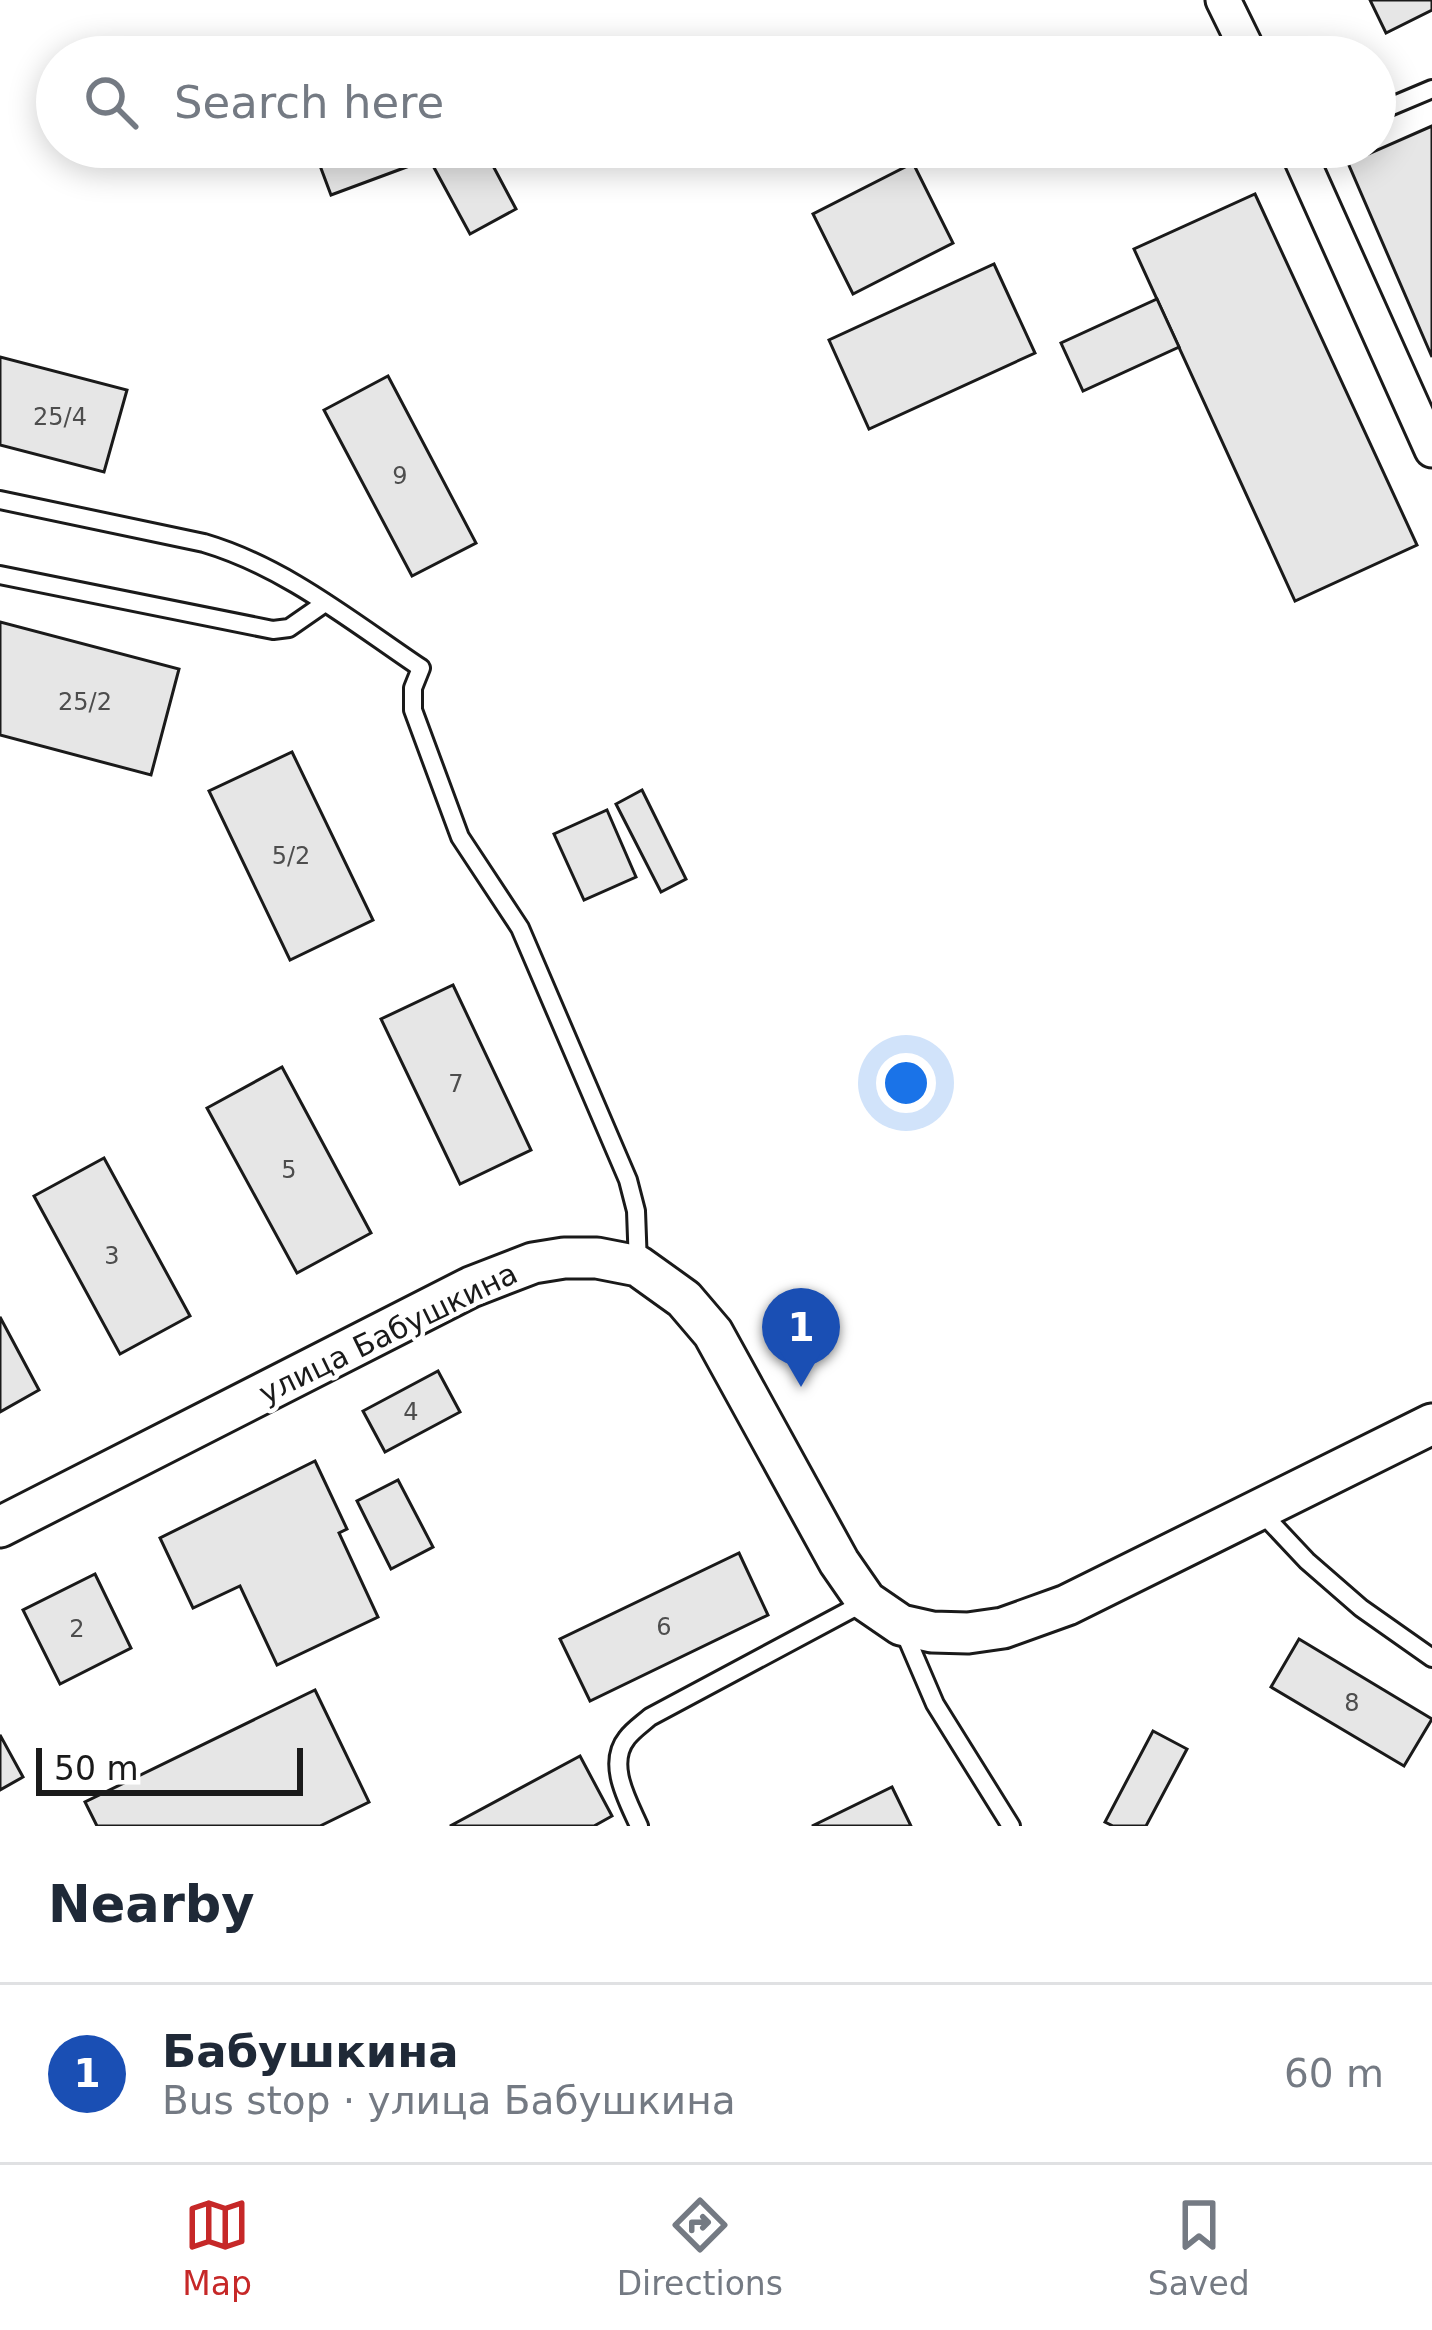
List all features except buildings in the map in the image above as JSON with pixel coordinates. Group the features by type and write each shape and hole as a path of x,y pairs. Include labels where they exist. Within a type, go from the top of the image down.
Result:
{"street":[{"path":"1223,0 1241,36"},
{"path":"1305,168 1432,450"},
{"name":"улица Бабушкина","path":"0,1527 471,1287 533,1263 563,1258 597,1258 638,1266 684,1299 713,1333 838,1562 866,1601 901,1625 932,1632 1004,1628 1067,1605 1432,1424"}],"lane":[{"path":"1396,104 1432,89"},
{"path":"0,500 233,551 284,575 421,668 413,688 413,710 460,837 520,928 628,1180 636,1211 638,1266"},
{"path":"0,575 273,630 289,628 325,603"},
{"path":"1258,1510 1343,1592 1432,1658"},
{"path":"639,1826 621,1784 618,1763 627,1736 650,1718 866,1601"},
{"path":"901,1625 934,1704 1011,1826"}],"place":[{"name":"Бабушкина","path":"801,1387"}]}
